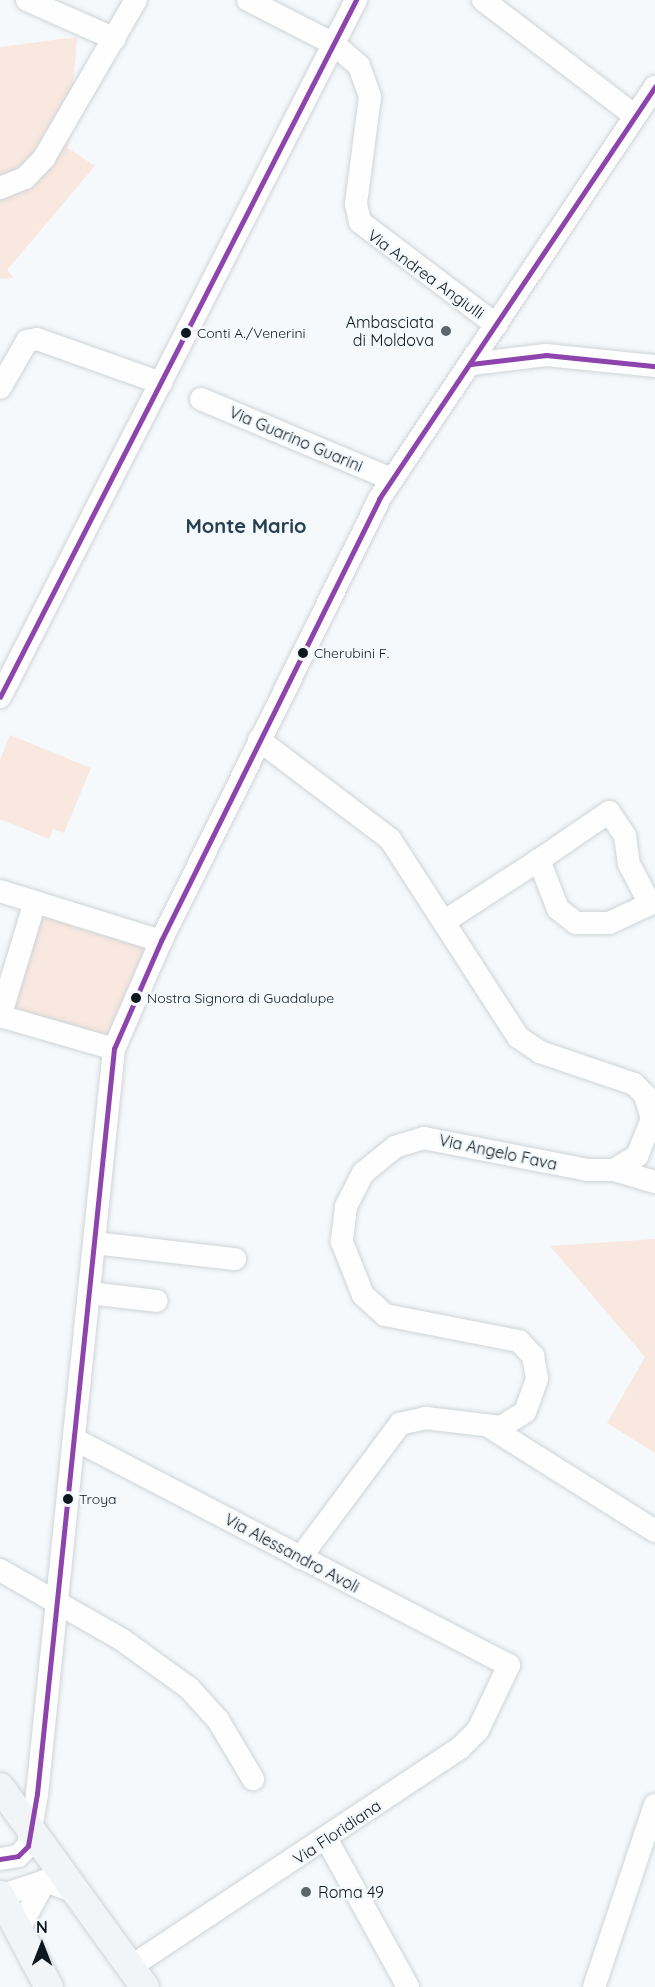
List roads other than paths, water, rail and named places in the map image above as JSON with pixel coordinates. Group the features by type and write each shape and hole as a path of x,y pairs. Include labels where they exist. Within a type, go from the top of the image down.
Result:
{"main road":[{"path":"0,1787 82,1895 137,1977"},
{"path":"0,1896 48,1986"}],"street":[{"path":"27,0 115,39"},
{"path":"0,188 25,178 45,159 136,0"},
{"name":"Via Andrea Angiulli","path":"248,0 333,44 359,66 369,91 356,204 360,222 496,325"},
{"path":"0,697 356,0"},
{"path":"483,0 634,116"},
{"path":"0,1859 20,1854 32,1829 76,1440 114,1049 161,941 259,740 391,479 471,364 655,87"},
{"path":"0,388 26,343 37,339 161,382"},
{"path":"471,364 546,355 655,366"},
{"name":"Via Guarino Guarini","path":"201,399 391,479"},
{"path":"0,653 23,653"},
{"path":"259,740 377,825 446,921 523,1041 622,1078 645,1095 652,1119 647,1139 630,1163 614,1170"},
{"path":"446,921 609,812 625,836 628,864 650,904 609,923 576,923 558,909 539,860"},
{"path":"0,891 161,941"},
{"path":"35,902 0,1017 114,1049"},
{"name":"Via Angelo Fava","path":"493,1429 518,1419 531,1402 537,1367 529,1349 503,1335 401,1319 376,1308 358,1287 343,1252 350,1196 373,1162 424,1138 588,1170 614,1170 655,1182"},
{"path":"94,1243 235,1259"},
{"path":"89,1293 158,1301"},
{"path":"300,1558 400,1424 426,1418 493,1429 655,1531"},
{"name":"Via Alessandro Avoli","path":"76,1440 509,1665"},
{"path":"0,1570 127,1643 197,1695 253,1779"},
{"name":"Via Floridiana","path":"137,1977 471,1739 509,1665"},
{"path":"594,1987 655,1805"},
{"path":"327,1840 408,1987"},
{"path":"0,1896 45,1881 82,1895"},
{"path":"19,1929 45,1881"}],"place":[{"name":"Ambasciata di Moldova","path":"446,331"},
{"name":"Conti A./Venerini","path":"186,333"},
{"name":"Cherubini F.","path":"303,653"},
{"name":"Nostra Signora di Guadalupe","path":"136,998"},
{"name":"Troya","path":"68,1499"},
{"name":"Roma 49","path":"306,1892"}],"district":[{"name":"Monte Mario","path":"246,525"}]}
